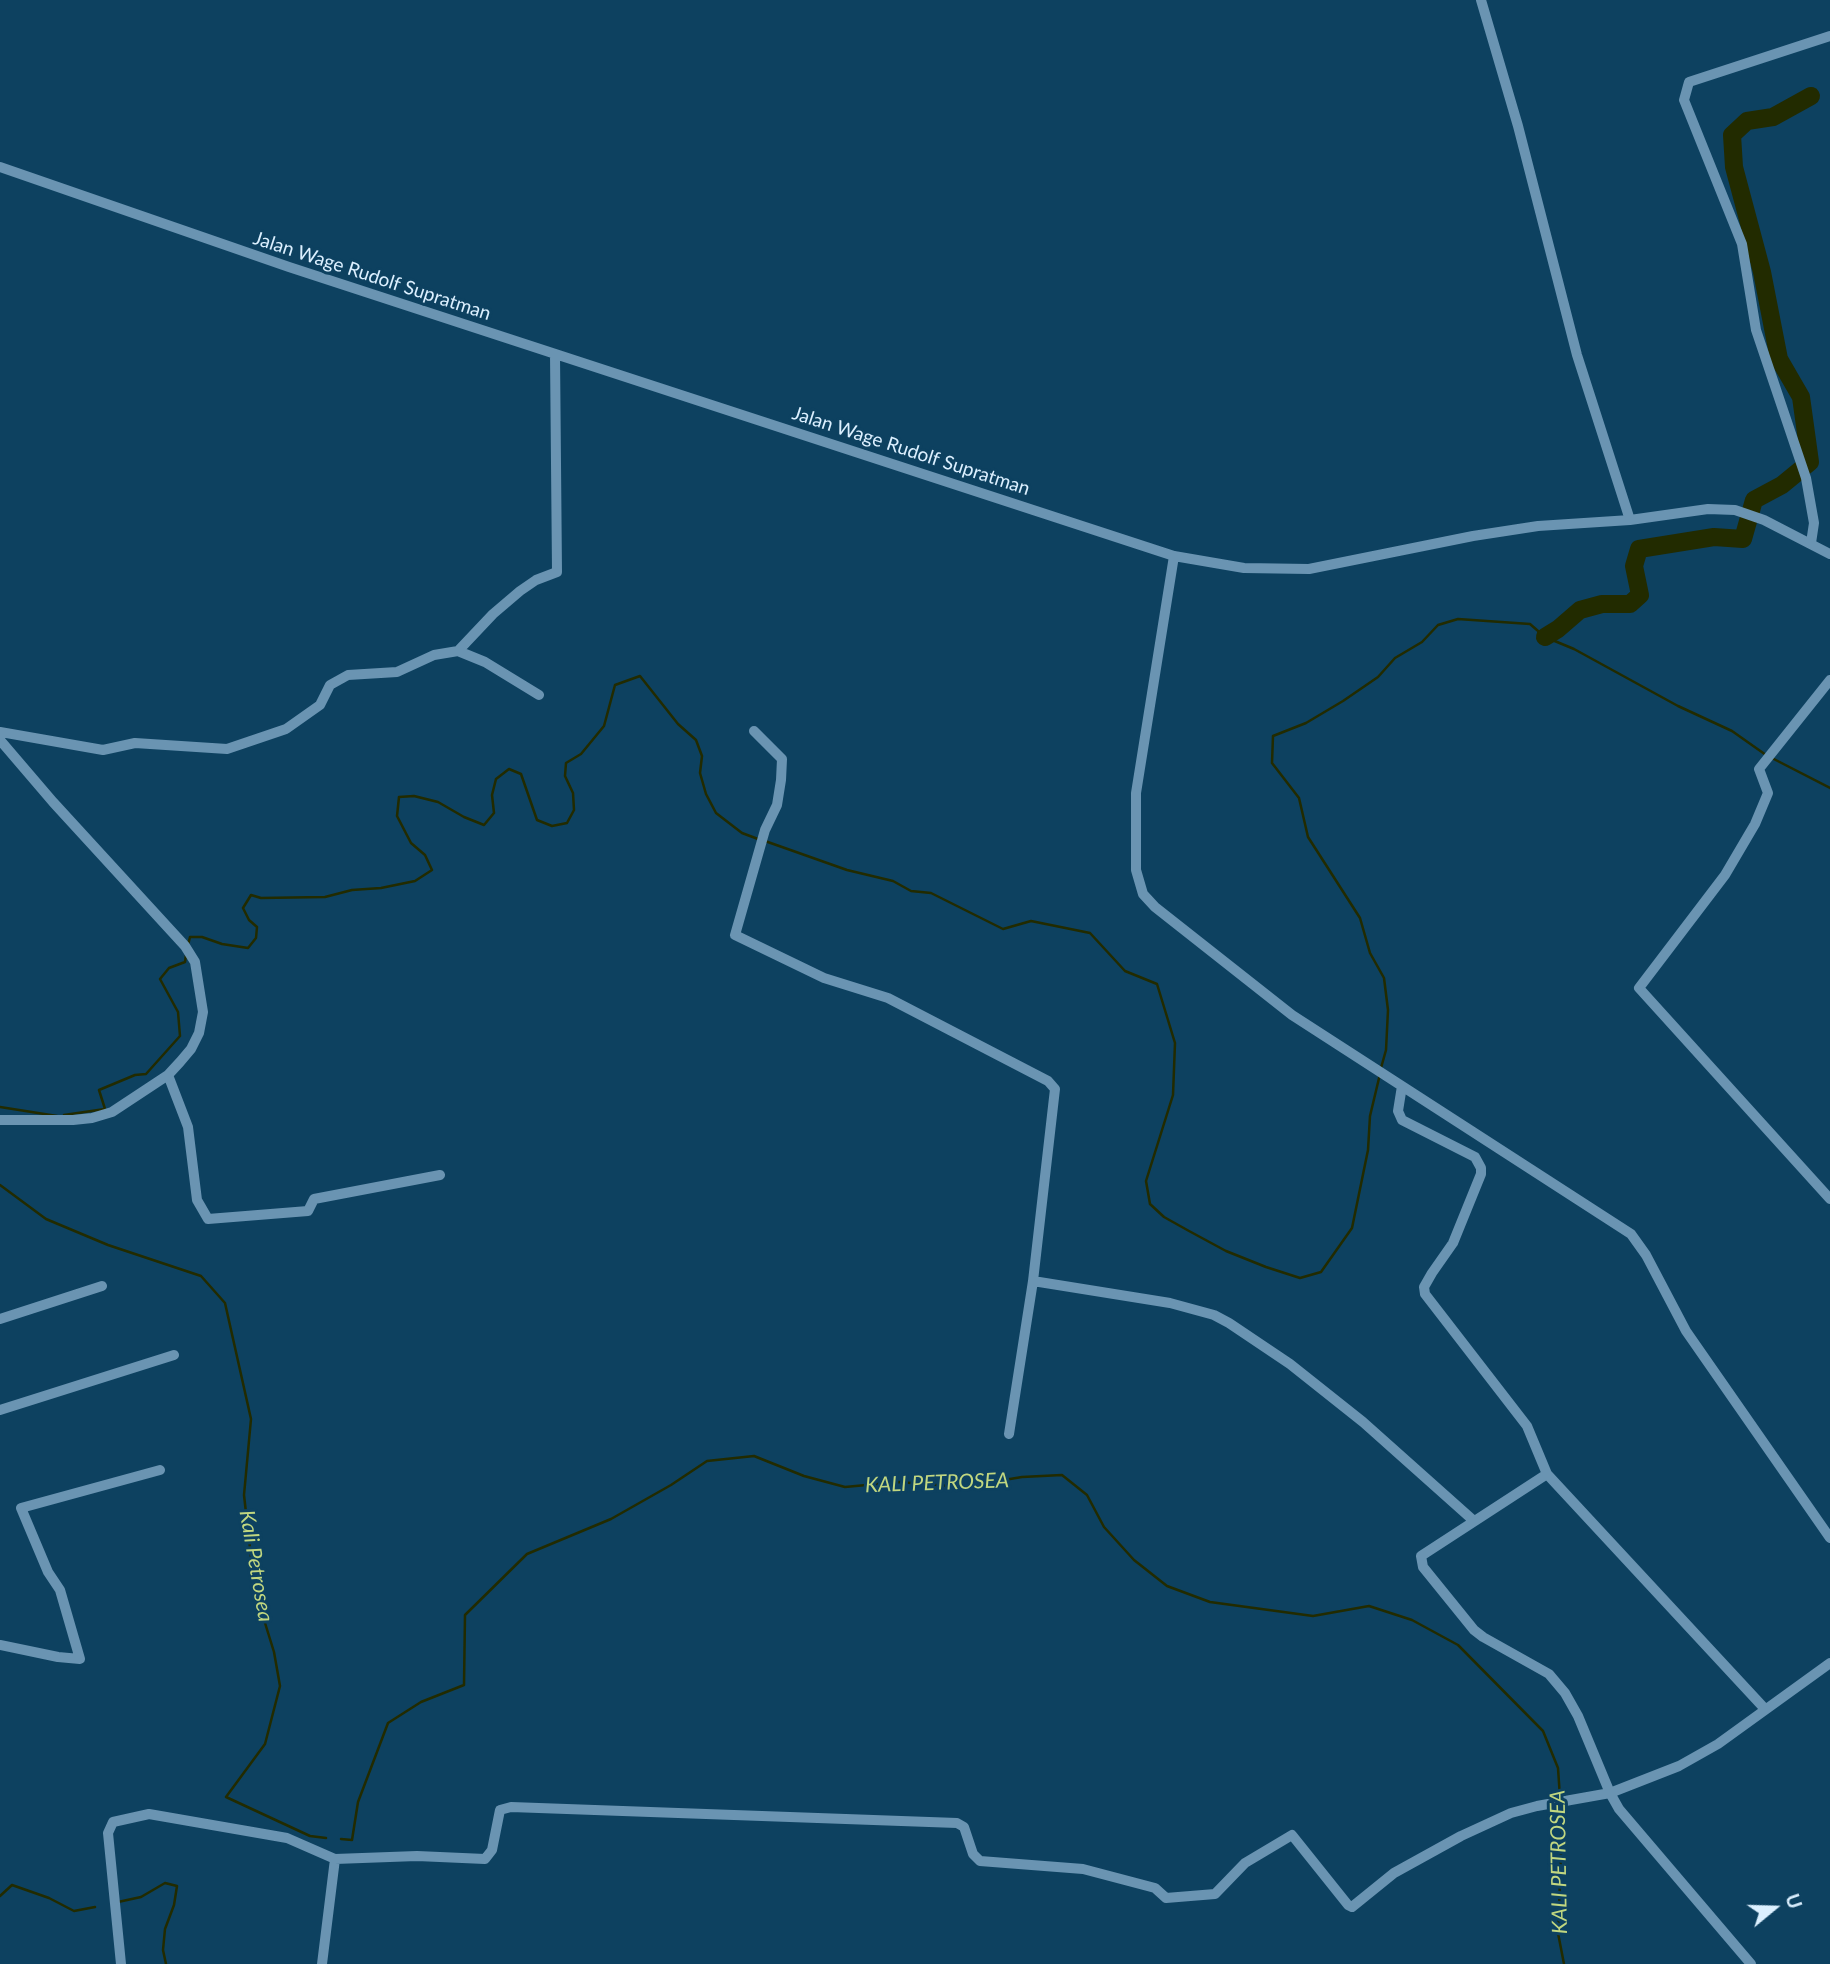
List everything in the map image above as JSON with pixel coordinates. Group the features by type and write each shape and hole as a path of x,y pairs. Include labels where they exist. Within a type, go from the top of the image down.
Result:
{"street":[{"path":"1481,0 1518,126 1577,355 1630,520"},
{"path":"1811,543 1814,523 1806,478 1756,330 1742,244 1684,100 1689,82 1830,36"},
{"name":"Jalan Wage Rudolf Supratman","path":"0,167 276,263 1174,556 1244,568 1310,569 1473,536 1538,526 1630,520 1708,509 1735,510 1763,520 1830,554"},
{"path":"458,651 493,614 520,591 536,580 557,572 555,354"},
{"path":"1174,556 1136,793 1136,870 1143,894 1155,907 1292,1015 1631,1234 1646,1255 1686,1331 1830,1538"},
{"path":"0,732 103,750 135,743 226,749 286,729 320,705 330,685 348,675 397,672 434,655 458,651 485,662 539,695"},
{"path":"1830,680 1759,769 1768,793 1755,824 1725,875 1639,988 1830,1199"},
{"path":"754,731 782,759 777,805 765,831 735,935 814,974 888,998 1052,1084 1056,1096 1009,1434"},
{"path":"0,740 53,803 185,946 192,957 200,984 203,1012 191,1049 168,1075 120,1108 92,1118 0,1120"},
{"path":"168,1075 188,1127 197,1200 208,1219 308,1211 314,1199 440,1175"},
{"path":"1398,1084 1398,1105 1402,1120 1475,1157 1481,1168 1453,1243 1424,1287 1425,1294 1527,1426 1547,1474 1765,1709"},
{"path":"1032,1281 1170,1303 1229,1322 1290,1364 1363,1422 1474,1521"},
{"path":"0,1319 102,1286"},
{"path":"0,1410 174,1355"},
{"path":"0,1645 80,1659 60,1590 48,1572 21,1508 160,1470"},
{"path":"1547,1474 1429,1549 1421,1556 1423,1567 1474,1630 1549,1674 1565,1693 1619,1809 1751,1964"},
{"path":"121,1964 108,1833 113,1822 149,1814 287,1838 335,1858 417,1856 485,1859 492,1850 499,1813 504,1808 511,1807 944,1822 962,1825 973,1854 980,1861 1083,1869 1156,1888 1166,1898 1215,1894 1245,1863 1292,1835 1352,1907 1390,1876 1461,1836 1520,1810 1610,1793 1679,1766 1718,1744 1830,1663"},
{"path":"322,1964 335,1858"}],"waterway":[{"path":"1545,637 1580,610 1602,604 1630,604 1640,595 1634,566 1639,549 1714,537 1743,539 1754,500 1782,485 1810,462 1801,397 1779,359 1762,272 1734,167 1732,135 1747,121 1773,117 1811,96"},
{"path":"1381,1068 1386,1050 1388,1010 1384,978 1370,953 1360,918 1308,837 1299,798 1272,763 1273,736 1306,723 1343,701 1378,677 1395,658 1422,642 1438,625 1458,619 1530,624 1545,637 1574,649 1678,706 1732,731 1766,755 1830,788"},
{"path":"188,945 190,937 202,937 222,944 248,948 256,938 257,927 249,920 243,908 251,895 261,898 325,897 352,890 381,888 415,881 432,870 425,855 411,843 397,816 399,797 414,796 438,802 484,825 494,813 492,795 496,779 509,769 521,774 537,820 552,826 567,823 574,810 573,793 565,776 566,763 581,754 604,726 615,685 640,676 678,724 696,740 702,756 700,773 706,794 716,813 742,833 758,839"},
{"path":"765,841 847,870 893,881 911,891 931,893 1003,929 1031,921 1090,933 1125,971 1157,984 1175,1043 1173,1095 1146,1181 1150,1204 1164,1217 1189,1231 1226,1251 1266,1267 1300,1278 1321,1272 1352,1228 1368,1150 1370,1116 1380,1074"},
{"path":"64,1115 105,1109 99,1090 135,1075 146,1074 180,1036 178,1012 160,979 169,968 185,962 186,955"},
{"path":"0,1107 57,1116"},
{"name":"Kali Petrosea","path":"0,1185 46,1219 108,1245 201,1276 225,1303 251,1419 244,1495 251,1557 280,1686 265,1744 226,1797 310,1836 326,1838"},
{"name":"KALI PETROSEA","path":"341,1839 352,1840 358,1802 388,1723 421,1702 464,1685 465,1615 527,1554 611,1519 707,1461 754,1456 804,1476 845,1487 899,1482 962,1487 1022,1477 1062,1475 1087,1495 1104,1527 1134,1560 1167,1586 1210,1602 1313,1616 1369,1606 1412,1620 1458,1645 1543,1731 1558,1768 1562,1827 1558,1933 1564,1964"},
{"path":"118,1902 141,1897 165,1883 177,1886 174,1905 165,1929 163,1950 166,1964"},
{"path":"0,1896 12,1885 49,1898 74,1911 95,1907"}]}
